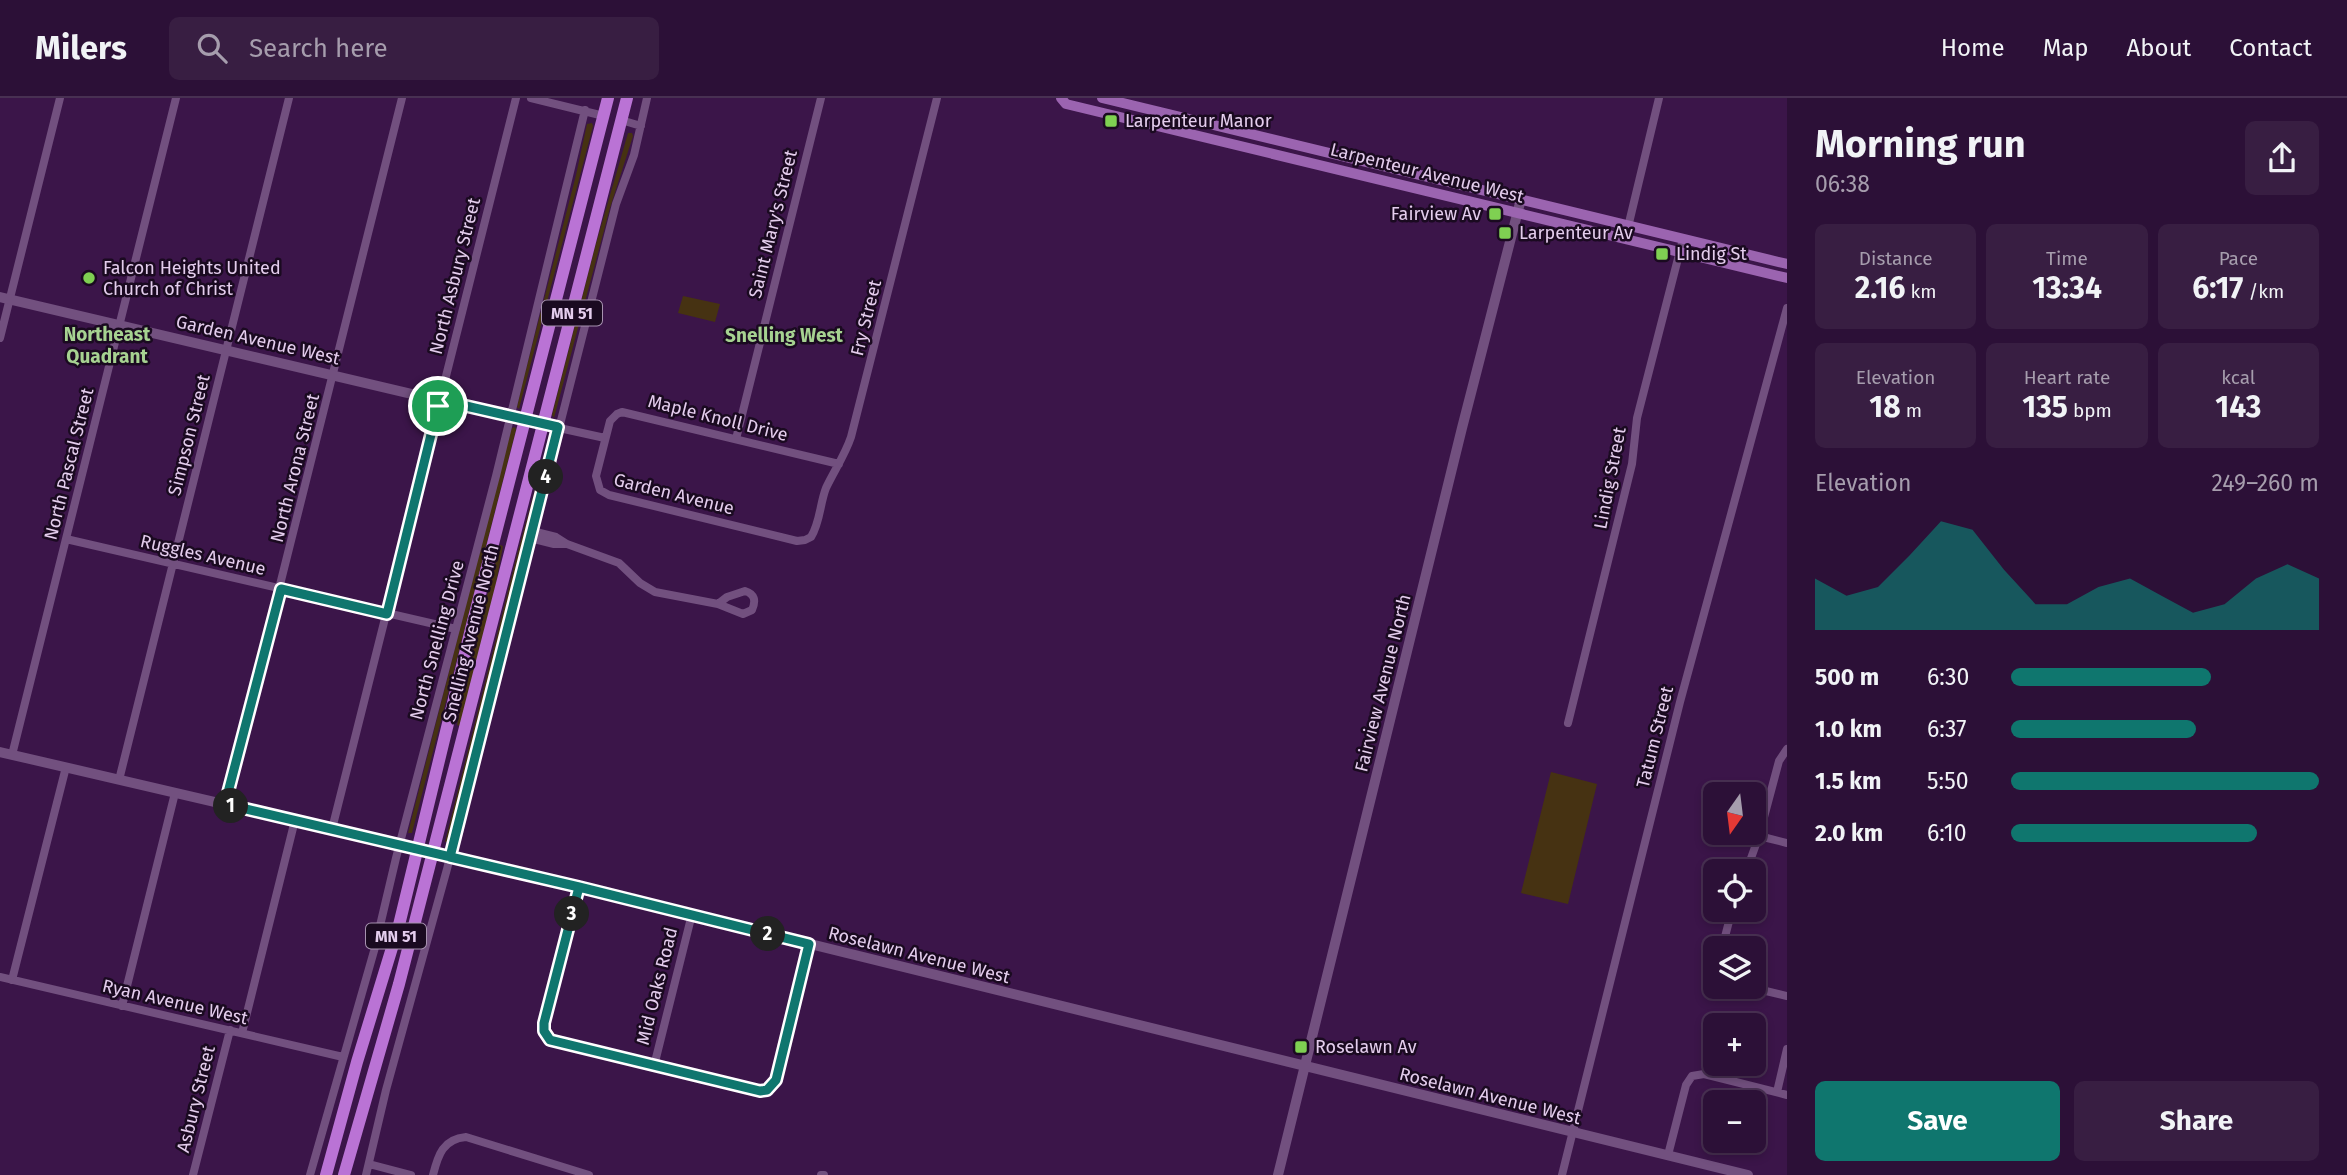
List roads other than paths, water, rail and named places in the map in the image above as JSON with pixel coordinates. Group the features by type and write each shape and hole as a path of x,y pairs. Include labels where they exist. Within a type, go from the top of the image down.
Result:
{"main road":[{"name":"Snelling Avenue North","path":"326,1175 399,925 470,633 608,98"},
{"name":"Snelling Avenue North","path":"344,1175 399,984 627,98"},
{"name":"Larpenteur Avenue West","path":"1061,98 1066,104 1787,278"},
{"name":"Larpenteur Avenue West","path":"1102,98 1787,264"},
{"path":"604,116 612,122 614,150"},
{"path":"1275,154 1278,140"}],"street":[{"path":"0,338 5,298 60,98"},
{"name":"North Pascal Street","path":"12,755 176,98"},
{"name":"Simpson Street","path":"119,780 289,98"},
{"name":"North Arona Street","path":"225,804 402,98"},
{"name":"North Asbury Street","path":"332,829 516,98"},
{"path":"531,98 604,116"},
{"path":"366,1175 616,204 631,164 647,98"},
{"name":"Saint Mary's Street","path":"736,439 821,98"},
{"name":"Fry Street","path":"808,539 813,534 825,490 848,447 857,419 937,98"},
{"path":"1628,227 1659,98"},
{"name":"North Snelling Drive","path":"310,1175 371,962 585,110"},
{"path":"621,120 640,126"},
{"name":"Fairview Avenue North","path":"1282,1174 1304,1067 1521,199"},
{"name":"Lindig Street","path":"1569,723 1632,464 1637,418 1683,239"},
{"name":"Garden Avenue West","path":"5,298 509,417"},
{"name":"Tatum Street","path":"1562,1175 1680,702 1787,308"},
{"name":"Maple Knoll Drive","path":"605,438 612,417 628,412 839,464"},
{"path":"509,417 605,438"},
{"name":"Garden Avenue","path":"605,438 596,480 604,493 797,541 808,539"},
{"path":"531,534 554,544 567,544 619,562 640,583 655,592 718,604"},
{"name":"Ruggles Avenue","path":"66,539 456,629"},
{"path":"1766,810 1779,761 1787,749"},
{"name":"Roselawn Avenue West","path":"0,752 692,914 1668,1155 1712,1171 1748,1175"},
{"path":"12,980 66,767"},
{"path":"122,1006 175,793"},
{"path":"242,1033 295,820"},
{"path":"1766,838 1787,843"},
{"path":"579,887 544,1023 544,1031 555,1043 760,1091 772,1087 776,1080 809,944"},
{"name":"Mid Oaks Road","path":"654,1066 692,914"},
{"name":"Ryan Avenue West","path":"0,977 344,1057"},
{"path":"1766,991 1787,996"},
{"name":"Asbury Street","path":"193,1175 230,1030"},
{"path":"1777,1092 1787,1048"},
{"path":"1668,1155 1688,1080 1696,1074 1787,1095"},
{"path":"433,1175 444,1146 453,1140 466,1137 589,1175"},
{"path":"369,1164 411,1175"}],"place":[{"name":"Larpenteur Manor","path":"1111,121"},
{"name":"Fairview Av","path":"1495,214"},
{"name":"Larpenteur Av","path":"1505,233"},
{"name":"Lindig St","path":"1662,254"},
{"name":"Falcon Heights United Church of Christ","path":"89,278"},
{"name":"Roselawn Av","path":"1301,1047"}],"district":[{"name":"Snelling West","path":"784,335"},
{"name":"Northeast Quadrant","path":"107,345"}]}
